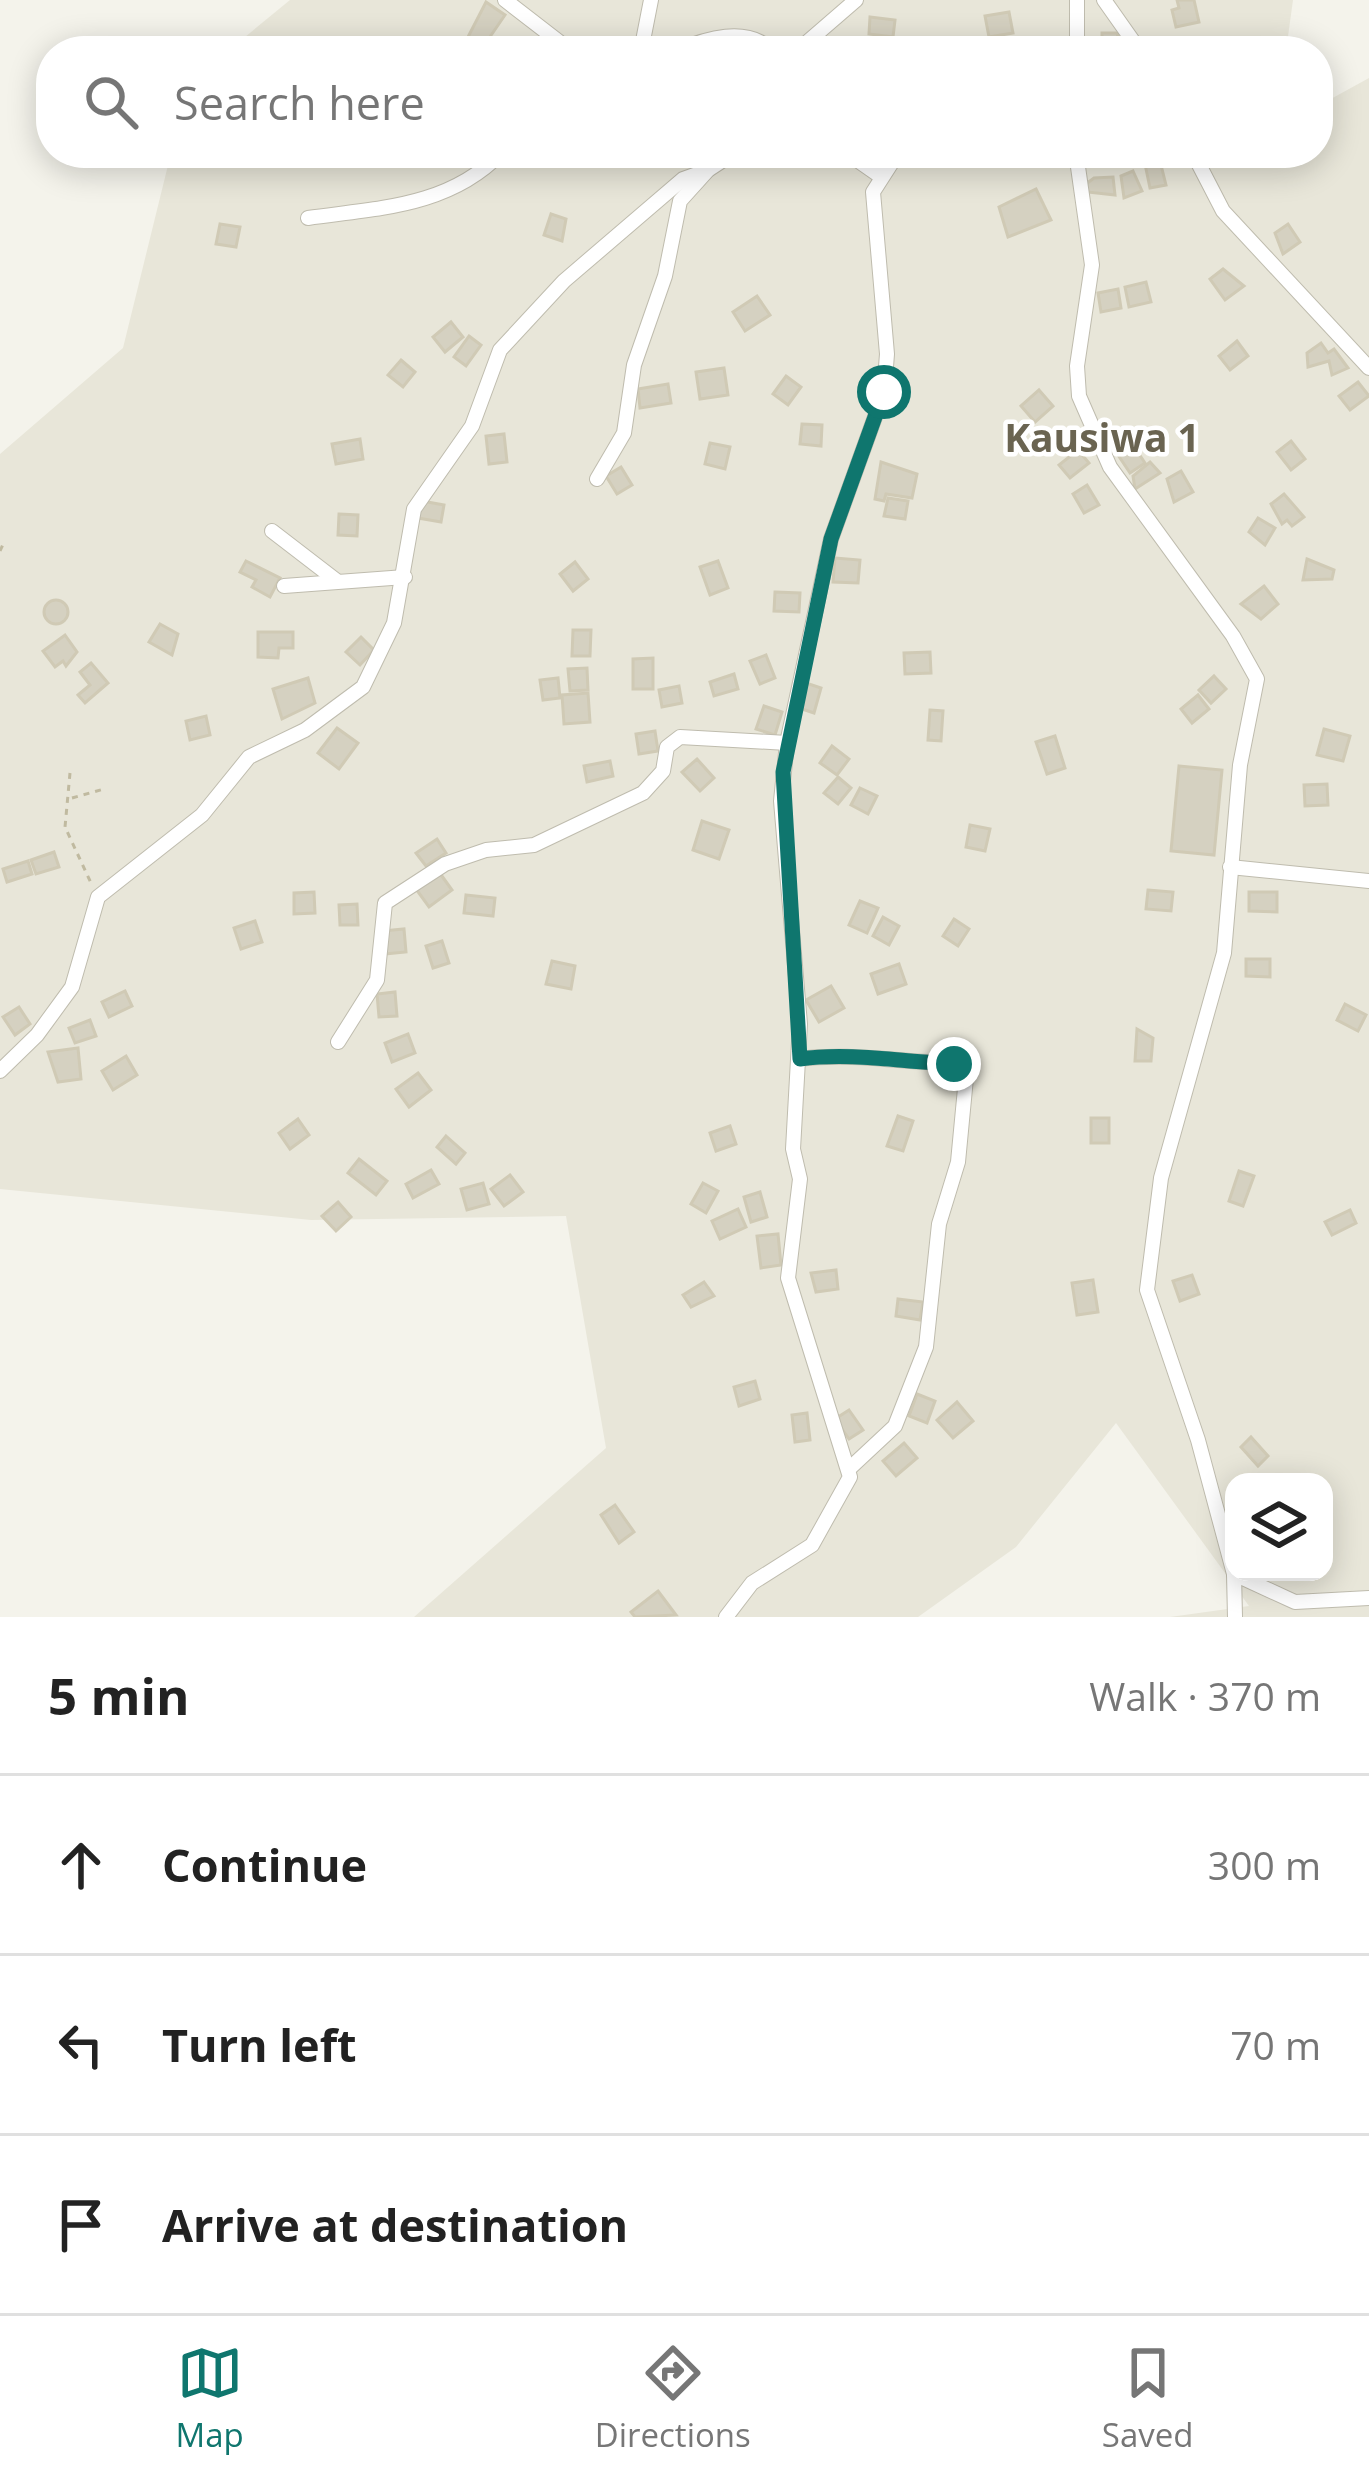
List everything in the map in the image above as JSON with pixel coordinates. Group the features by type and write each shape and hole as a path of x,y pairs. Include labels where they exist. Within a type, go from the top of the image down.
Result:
{"street":[{"path":"505,0 552,36"},
{"path":"643,36 651,0"},
{"path":"814,36 856,0"},
{"path":"1077,36 1078,0"},
{"path":"1104,0 1129,36"},
{"path":"308,218 436,197 485,168"},
{"path":"598,479 624,434 634,365 660,292 680,201 711,168"},
{"path":"869,168 880,176"},
{"path":"726,1617 752,1583 812,1545 845,1493 850,1468 802,1335 788,1278 800,1179 793,1149 800,1059 781,801 787,743 831,539 884,392 887,354 872,209 886,168"},
{"path":"1078,168 1092,265 1077,365 1079,396 1110,467 1233,636 1257,680 1240,765 1223,953 1161,1178 1148,1290 1198,1440 1225,1540"},
{"path":"1200,168 1223,211 1369,368"},
{"path":"0,1071 38,1035 72,987 98,897 202,815 249,757 305,730 363,688 394,623 414,509 472,426 500,350 564,281 683,178 708,170"},
{"path":"272,531 337,581"},
{"path":"284,586 337,581 355,585 405,577"},
{"path":"338,1042 377,980 385,903 418,878 486,850 534,845 643,794 663,771 667,747 680,737 787,743"},
{"path":"1230,867 1369,881"},
{"path":"800,1059 856,1056 921,1066 954,1064 966,1078 958,1162 939,1224 926,1347 896,1426 850,1468"},
{"path":"1234,1581 1235,1617"},
{"path":"1249,1581 1295,1602 1369,1598"}],"path":[{"path":"0,550 4,542"},
{"path":"70,773 72,798 64,812 65,827 98,897"},
{"path":"72,798 104,789"}],"shaded area":[{"path":"290,0 1293,0 1288,36 246,36"},
{"path":"1369,78 1369,1617 1170,1617 1249,1606 1231,1581 1333,1581 1333,1473 1225,1473 1225,1573 1116,1423 1016,1547 918,1617 414,1617 606,1448 566,1216 311,1220 0,1189 0,454 123,348 167,168 1333,168 1333,98"}],"building":[{"path":"1177,0 1194,0 1199,22 1176,27 1172,10 1179,8"},
{"path":"486,2 505,15 491,36 469,36"},
{"path":"1009,12 1013,33 989,36 985,16"},
{"path":"870,17 895,20 893,36 869,34"},
{"path":"1146,168 1162,168 1166,185 1150,188"},
{"path":"1133,171 1142,191 1124,198 1121,176"},
{"path":"1113,177 1115,195 1087,192 1086,184 1094,178"},
{"path":"1036,189 1051,220 1008,237 999,207"},
{"path":"551,214 566,219 562,241 544,235"},
{"path":"220,224 240,227 236,247 216,244"},
{"path":"1288,224 1300,242 1283,254 1275,233"},
{"path":"1223,269 1244,286 1225,300 1210,279"},
{"path":"1146,282 1151,302 1129,307 1125,287"},
{"path":"1118,289 1121,308 1101,312 1098,293"},
{"path":"757,296 770,315 745,331 733,312"},
{"path":"451,322 463,337 445,352 433,337"},
{"path":"469,336 481,345 466,366 454,357"},
{"path":"1237,341 1248,356 1230,370 1219,356"},
{"path":"1321,343 1328,353 1334,349 1348,368 1332,375 1329,361 1308,367 1307,353"},
{"path":"401,360 415,372 403,387 388,375"},
{"path":"724,368 728,395 700,399 696,372"},
{"path":"786,376 801,387 788,405 773,394"},
{"path":"1358,382 1369,396 1350,410 1339,396"},
{"path":"668,384 671,403 640,408 638,389"},
{"path":"1039,390 1053,406 1035,422 1021,406"},
{"path":"802,424 822,425 821,446 800,444"},
{"path":"504,434 507,462 489,464 486,436"},
{"path":"360,439 363,459 336,464 332,444"},
{"path":"1291,441 1305,459 1291,470 1277,452"},
{"path":"710,443 730,447 725,469 705,464"},
{"path":"1133,445 1145,463 1130,473 1118,455"},
{"path":"1078,450 1089,463 1070,478 1059,465"},
{"path":"881,462 917,474 912,498 886,494 884,501 875,499"},
{"path":"1150,462 1160,473 1135,489 1133,476"},
{"path":"621,467 632,485 617,494 606,476"},
{"path":"1181,471 1193,492 1174,502 1167,479"},
{"path":"1087,485 1099,505 1084,513 1073,494"},
{"path":"1284,494 1304,517 1292,526 1287,520 1282,524 1271,504"},
{"path":"888,498 908,501 905,519 884,516"},
{"path":"422,501 444,505 441,522 418,518"},
{"path":"339,514 358,515 357,536 338,535"},
{"path":"1258,518 1275,528 1265,545 1249,532"},
{"path":"835,558 860,560 858,583 833,582"},
{"path":"1307,559 1334,570 1332,579 1303,580"},
{"path":"246,561 280,578 270,597 252,587 256,580 240,572"},
{"path":"718,561 728,588 710,595 700,567"},
{"path":"575,562 588,579 573,591 560,574"},
{"path":"1264,586 1278,604 1261,619 1241,604"},
{"path":"775,592 800,593 799,612 774,611"},
{"path":"56,600 65,603 65,621 56,624 47,621 44,612 47,603"},
{"path":"160,624 178,634 172,655 149,642"},
{"path":"573,630 591,630 590,656 572,656"},
{"path":"258,632 293,632 293,648 279,648 278,658 258,657"},
{"path":"65,635 77,652 66,666 63,661 55,667 43,651"},
{"path":"361,637 374,650 360,665 346,652"},
{"path":"930,652 931,673 905,674 904,653"},
{"path":"766,655 775,678 760,684 750,661"},
{"path":"653,658 653,689 633,689 633,659"},
{"path":"91,663 108,683 85,703 78,695 90,685 80,672"},
{"path":"587,668 588,690 570,691 568,669"},
{"path":"734,674 738,689 714,696 710,682"},
{"path":"1214,676 1226,689 1211,703 1199,690"},
{"path":"308,678 315,703 282,719 273,689"},
{"path":"558,678 560,698 543,700 540,680"},
{"path":"806,683 821,688 814,713 799,708"},
{"path":"679,686 682,703 662,707 659,690"},
{"path":"588,693 590,722 564,724 562,695"},
{"path":"1198,695 1209,709 1192,723 1181,709"},
{"path":"764,706 782,712 775,735 756,729"},
{"path":"930,710 943,711 941,741 928,740"},
{"path":"206,716 210,735 190,740 186,721"},
{"path":"337,728 358,743 339,769 318,753"},
{"path":"1324,729 1350,736 1343,761 1317,755"},
{"path":"655,731 658,751 639,754 636,734"},
{"path":"1055,736 1065,768 1047,774 1036,742"},
{"path":"832,746 849,759 837,775 820,763"},
{"path":"697,759 714,778 700,791 682,772"},
{"path":"610,761 613,776 587,782 584,766"},
{"path":"1179,766 1222,770 1214,855 1171,851"},
{"path":"838,777 851,788 838,804 824,793"},
{"path":"1327,784 1328,805 1305,806 1304,785"},
{"path":"860,788 877,796 868,814 851,805"},
{"path":"702,821 729,830 719,859 693,850"},
{"path":"970,825 990,829 985,851 966,847"},
{"path":"437,839 446,853 426,866 416,853"},
{"path":"54,852 59,867 36,874 31,860"},
{"path":"28,861 32,874 7,882 3,869"},
{"path":"439,872 452,890 429,907 416,889"},
{"path":"1148,890 1173,892 1171,911 1146,909"},
{"path":"314,892 315,913 294,914 294,893"},
{"path":"1249,892 1277,892 1277,912 1249,911"},
{"path":"466,895 495,898 493,916 464,913"},
{"path":"860,901 878,908 867,933 849,925"},
{"path":"357,904 358,925 340,925 339,905"},
{"path":"883,917 899,926 889,945 873,936"},
{"path":"954,919 969,929 958,946 943,936"},
{"path":"255,921 262,942 241,949 234,928"},
{"path":"404,929 406,952 384,954 382,931"},
{"path":"442,941 449,963 433,968 426,946"},
{"path":"1246,959 1270,959 1270,977 1246,976"},
{"path":"552,961 575,966 571,989 546,984"},
{"path":"899,964 906,984 878,994 871,974"},
{"path":"831,986 844,1008 819,1022 806,1000"},
{"path":"125,991 132,1006 109,1017 102,1002"},
{"path":"395,992 397,1016 379,1017 377,994"},
{"path":"1345,1004 1366,1015 1358,1031 1337,1020"},
{"path":"19,1007 30,1024 15,1035 3,1017"},
{"path":"90,1020 96,1036 75,1043 69,1028"},
{"path":"1137,1029 1153,1038 1151,1061 1135,1061"},
{"path":"408,1034 415,1053 392,1062 385,1043"},
{"path":"78,1048 81,1079 58,1082 48,1052"},
{"path":"126,1056 137,1075 113,1090 102,1071"},
{"path":"418,1073 431,1090 409,1107 396,1089"},
{"path":"898,1116 913,1121 903,1151 887,1146"},
{"path":"1091,1118 1109,1118 1109,1143 1091,1143"},
{"path":"298,1119 309,1135 290,1149 279,1133"},
{"path":"730,1126 736,1144 716,1151 710,1133"},
{"path":"446,1136 465,1153 456,1164 437,1147"},
{"path":"359,1159 387,1181 376,1195 348,1173"},
{"path":"431,1170 439,1184 413,1198 406,1184"},
{"path":"1239,1171 1254,1176 1243,1206 1229,1201"},
{"path":"510,1175 523,1192 504,1206 491,1189"},
{"path":"483,1183 489,1204 467,1210 461,1189"},
{"path":"703,1183 718,1191 706,1213 691,1204"},
{"path":"760,1192 767,1217 751,1222 744,1197"},
{"path":"338,1202 351,1217 336,1231 322,1216"},
{"path":"738,1209 746,1227 720,1239 712,1221"},
{"path":"1350,1210 1356,1223 1332,1235 1325,1222"},
{"path":"778,1234 781,1265 761,1268 757,1236"},
{"path":"836,1270 838,1289 816,1292 811,1273"},
{"path":"1192,1275 1199,1294 1180,1301 1173,1281"},
{"path":"1093,1280 1098,1312 1077,1315 1072,1283"},
{"path":"704,1282 714,1296 691,1307 683,1295"},
{"path":"898,1299 923,1302 920,1320 896,1316"},
{"path":"755,1381 760,1399 739,1406 734,1387"},
{"path":"917,1394 935,1401 927,1423 909,1416"},
{"path":"957,1402 973,1421 953,1438 937,1420"},
{"path":"849,1410 863,1430 849,1439 835,1419"},
{"path":"807,1413 810,1440 795,1442 792,1415"},
{"path":"1251,1437 1268,1456 1258,1466 1241,1447"},
{"path":"904,1443 917,1458 896,1476 883,1461"},
{"path":"615,1505 634,1532 619,1543 601,1515"},
{"path":"658,1591 676,1615 635,1617 631,1612"}],"district":[{"name":"Kausiwa 1","path":"1102,436"}],"route":[{"path":"884,392 831,539 783,772 781,801 800,1059 834,1055 921,1066 954,1064"}]}
